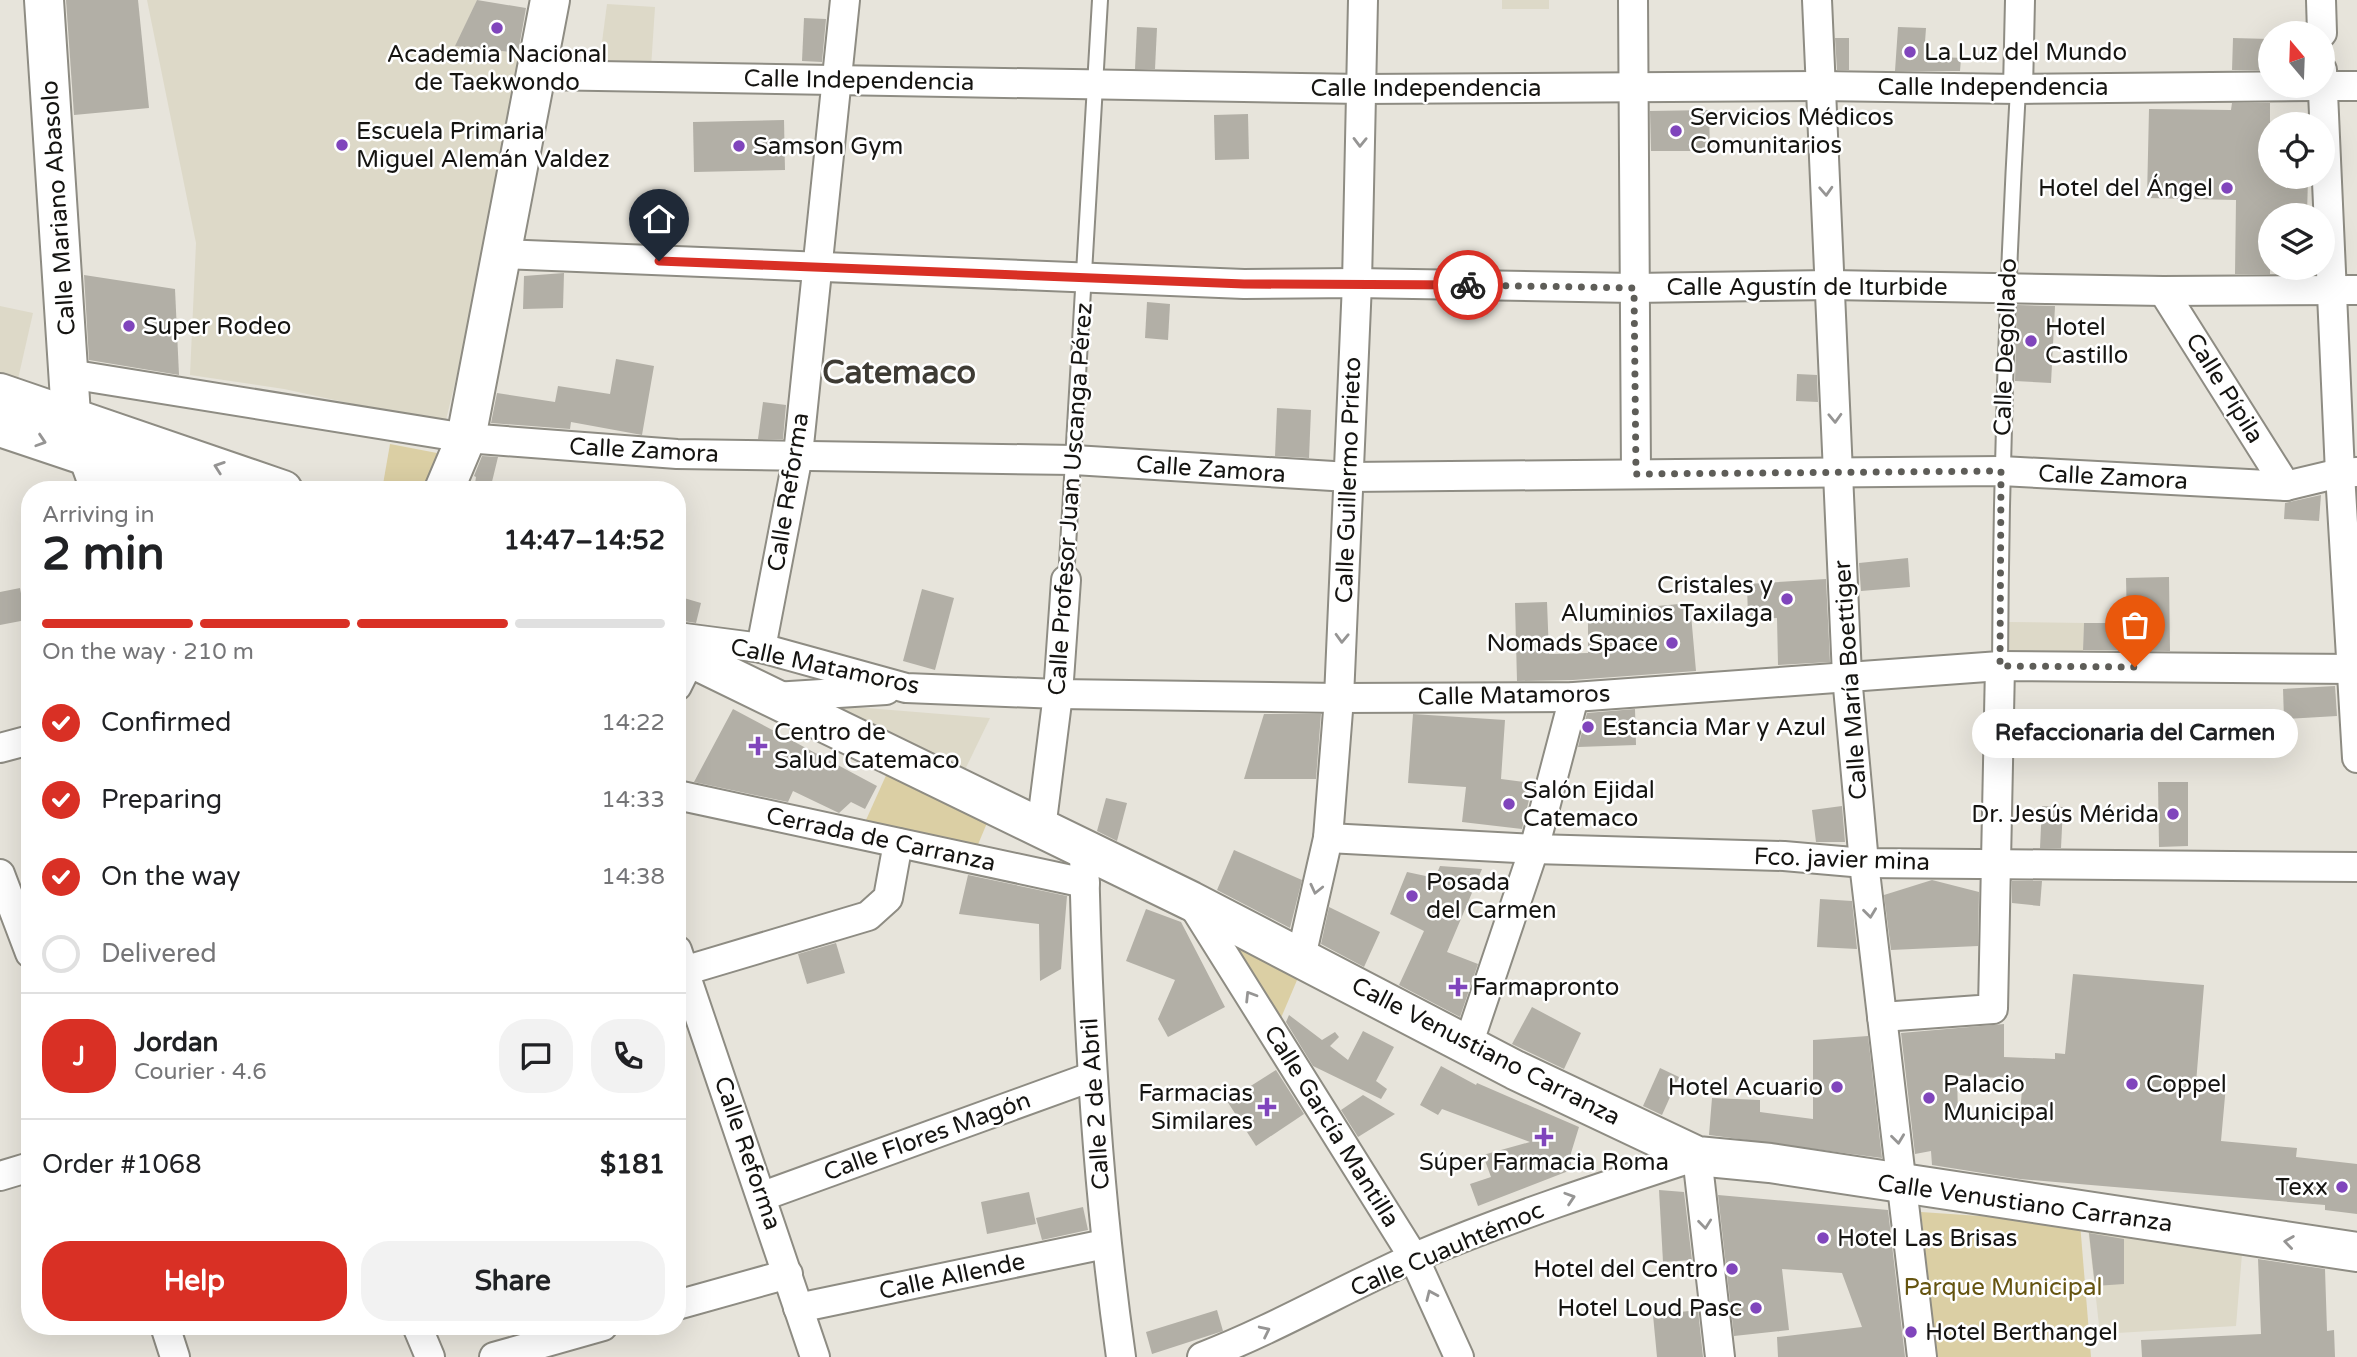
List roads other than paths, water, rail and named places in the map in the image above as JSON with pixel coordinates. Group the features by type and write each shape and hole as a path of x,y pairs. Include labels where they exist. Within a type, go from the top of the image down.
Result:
{"street":[{"name":"Calle Mariano Abasolo","path":"44,0 71,415 82,454"},
{"path":"448,481 466,438 538,75 550,0"},
{"name":"Calle Reforma","path":"761,648 798,455 845,0"},
{"name":"Calle Guillermo Prieto","path":"1301,957 1328,838 1339,698 1357,283 1363,0"},
{"path":"1633,0 1636,474"},
{"name":"Calle María Boettiger","path":"1817,0 1847,676 1864,863 1904,1185 1922,1357"},
{"name":"Calle Degollado","path":"2018,89 2020,0"},
{"path":"2321,0 2322,21"},
{"name":"Calle Independencia","path":"538,75 1362,89 2258,87"},
{"path":"2335,86 2357,86"},
{"path":"2323,98 2345,291 2357,758"},
{"name":"Calle Agustín de Iturbide","path":"502,254 1244,284 1357,283 1634,288 2007,286 2345,291"},
{"name":"Calle Pípila","path":"2163,290 2286,485"},
{"name":"Calle Zamora","path":"69,374 466,438 677,454 1074,460 1349,477 2001,471 2286,485 2348,473"},
{"path":"0,393 71,415 258,481"},
{"path":"0,427 162,481"},
{"path":"82,454 92,481"},
{"name":"Calle Profesor Juan Uscanga Pérez","path":"1041,829 1058,694 1066,580"},
{"name":"Calle Matamoros","path":"686,657 761,648 906,688 1058,694 1339,698 1574,696 2000,666 2354,669"},
{"name":"Calle Venustiano Carranza","path":"686,660 774,697 1041,829 1084,866 1191,901 1468,1045 1697,1156 1770,1163 2357,1252"},
{"name":"Calle Degollado","path":"1882,1017 1993,1009 2000,666"},
{"path":"774,697 906,688"},
{"path":"1468,1045 1534,849 1574,696"},
{"path":"0,748 21,742"},
{"name":"Cerrada de Carranza","path":"686,797 898,843 1084,866"},
{"name":"Fco. javier mina","path":"1328,838 1534,849 1784,856 1864,863 2357,867"},
{"path":"686,962 868,916 888,898 898,843"},
{"name":"Calle 2 de Abril","path":"1084,866 1091,1077 1105,1244 1121,1357"},
{"path":"0,874 21,929"},
{"name":"Calle García Mantilla","path":"1191,901 1415,1258 1459,1357"},
{"name":"Calle Reforma","path":"686,981 763,1196 815,1357"},
{"name":"Calle Flores Magón","path":"763,1196 1091,1077"},
{"path":"1697,1156 1720,1357"},
{"name":"Calle Cuauhtémoc","path":"1202,1357 1256,1336 1415,1258 1557,1202 1697,1156"},
{"path":"0,1176 21,1170"},
{"name":"Calle Allende","path":"799,1308 1105,1244"},
{"path":"686,1303 788,1274"},
{"path":"168,1335 175,1357"},
{"path":"421,1335 430,1357"},
{"path":"494,1357 571,1335"}],"lane":[{"name":"Calle Profesor Juan Uscanga Pérez","path":"1066,580 1100,0"},
{"name":"Calle Degollado","path":"2000,666 2001,471 2007,286 2018,89"}],"place":[{"name":"Academia Nacional de Taekwondo","path":"497,28"},
{"name":"La Luz del Mundo","path":"1910,52"},
{"name":"Servicios Médicos Comunitarios","path":"1676,131"},
{"name":"Escuela Primaria Miguel Alemán Valdez","path":"342,145"},
{"name":"Samson Gym","path":"739,146"},
{"name":"Hotel del Ángel","path":"2227,188"},
{"name":"Super Rodeo","path":"129,326"},
{"name":"Hotel Castillo","path":"2031,341"},
{"name":"Cristales y Aluminios Taxilaga","path":"1787,599"},
{"name":"Nomads Space","path":"1672,643"},
{"name":"Refaccionaria del Carmen","path":"2135,667"},
{"name":"Estancia Mar y Azul","path":"1588,727"},
{"name":"Centro de Salud Catemaco","path":"758,746"},
{"name":"Salón Ejidal Catemaco","path":"1509,804"},
{"name":"Dr. Jesús Mérida","path":"2173,814"},
{"name":"Posada del Carmen","path":"1412,896"},
{"name":"Farmapronto","path":"1458,987"},
{"name":"Coppel","path":"2132,1084"},
{"name":"Hotel Acuario","path":"1837,1087"},
{"name":"Palacio Municipal","path":"1929,1098"},
{"name":"Farmacias Similares","path":"1267,1107"},
{"name":"Súper Farmacia Roma","path":"1544,1137"},
{"name":"Texx","path":"2342,1187"},
{"name":"Hotel Las Brisas","path":"1823,1238"},
{"name":"Hotel del Centro","path":"1732,1269"},
{"name":"Hotel Loud Pasc","path":"1756,1308"},
{"name":"Hotel Berthangel","path":"1911,1332"}],"district":[{"name":"Catemaco","path":"899,372"}],"park label":[{"name":"Parque Municipal","path":"2003,1287"}]}
